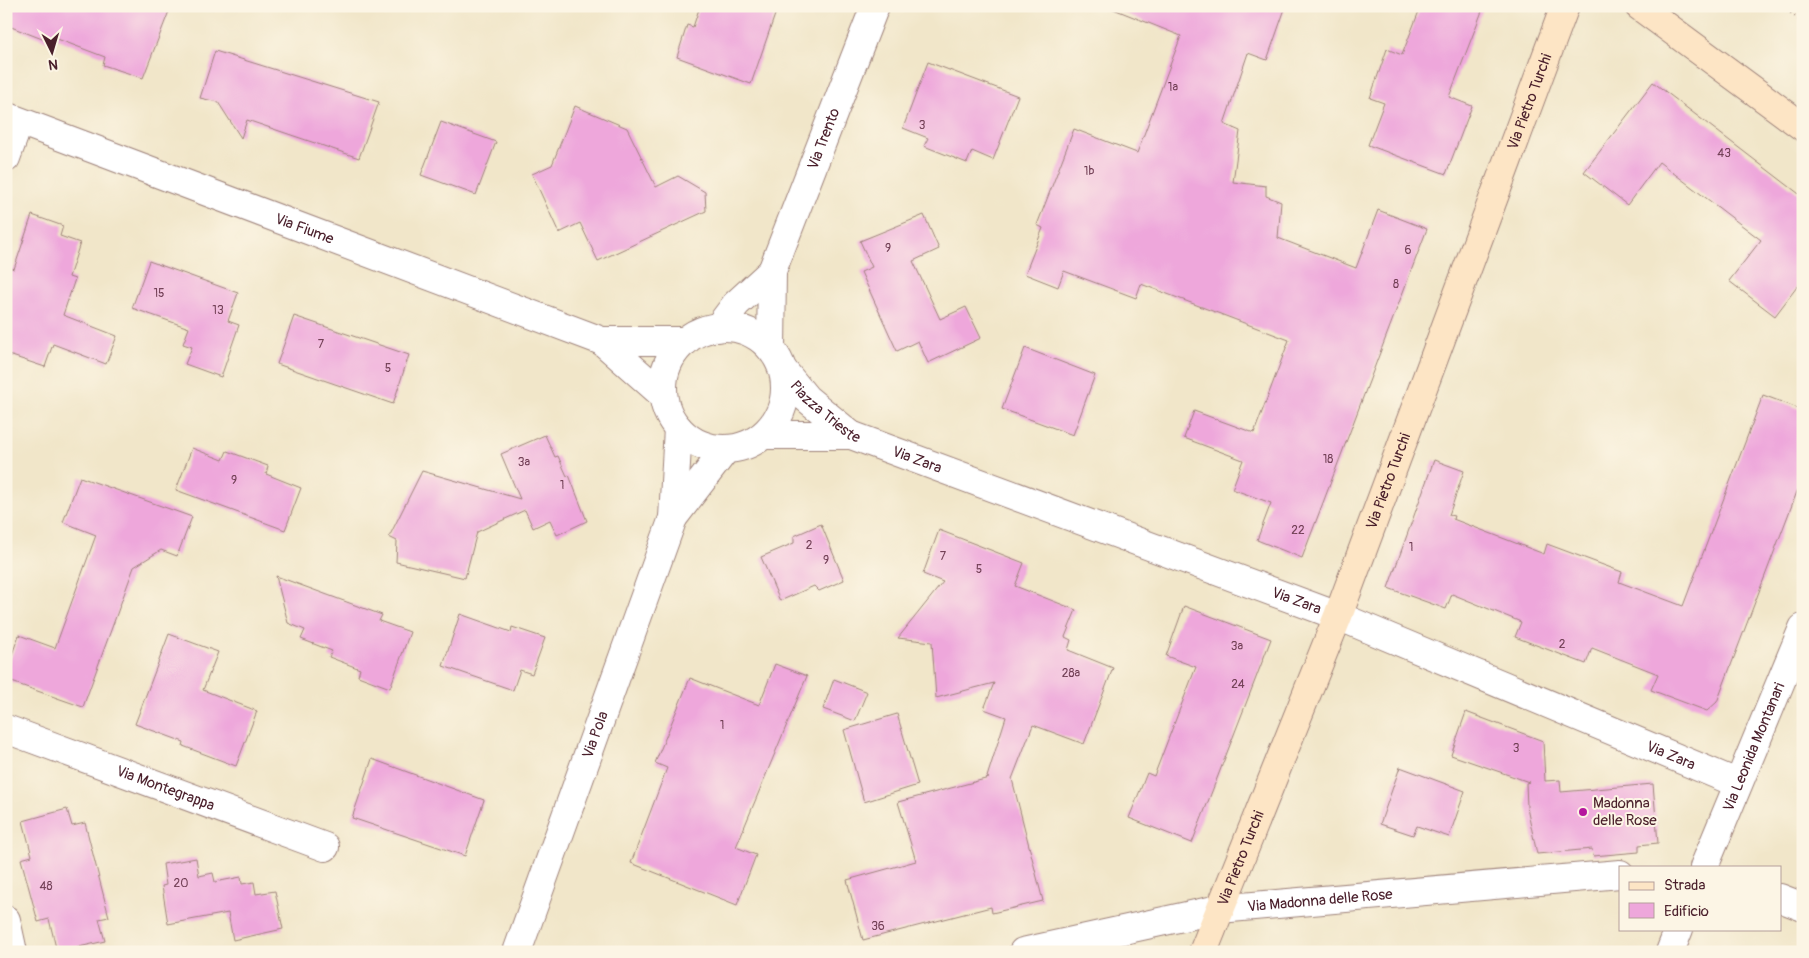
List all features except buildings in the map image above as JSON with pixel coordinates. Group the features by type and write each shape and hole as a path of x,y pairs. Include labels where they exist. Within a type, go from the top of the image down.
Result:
{"street":[{"name":"Via Trento","path":"772,271 875,6"},
{"name":"Via Pietro Turchi","path":"1203,952 1338,616 1565,6"},
{"path":"1639,6 1803,127"},
{"path":"6,158 13,119"},
{"name":"Via Fiume","path":"13,119 602,341"},
{"path":"718,328 736,304 772,271"},
{"name":"Piazza Trieste","path":"772,271 777,359 786,387 784,405 776,422 764,434 746,446 726,449 708,448 691,440 678,428 668,413 663,395 664,374 672,356 686,341 701,332 718,328 738,329 756,336 777,359 806,398 851,435"},
{"name":"Piazza Trieste","path":"602,341 686,341"},
{"name":"Piazza Trieste","path":"602,341 663,395"},
{"path":"673,518 678,428"},
{"name":"Piazza Trieste","path":"764,434 851,435"},
{"name":"Via Zara","path":"851,435 1338,616 1737,783"},
{"path":"673,518 726,449"},
{"name":"Via Pola","path":"517,952 673,518"},
{"name":"Via Leonida Montanari","path":"1704,866 1737,783 1803,628"},
{"name":"Via Montegrappa","path":"6,729 325,847"},
{"name":"Via Madonna delle Rose","path":"1023,952 1219,909 1619,874"},
{"path":"1782,899 1803,908"},
{"path":"6,920 13,952"},
{"path":"1670,952 1679,930"}],"path":[{"path":"1783,6 1803,23"}],"place":[{"name":"Madonna delle Rose","path":"1583,812"}]}
